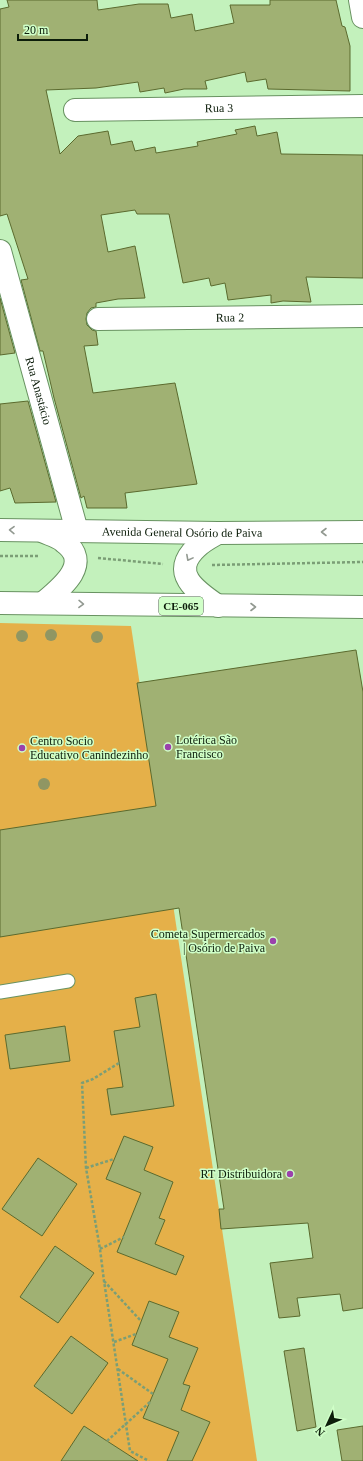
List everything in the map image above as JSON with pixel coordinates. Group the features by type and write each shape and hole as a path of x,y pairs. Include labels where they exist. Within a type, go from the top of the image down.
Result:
{"main road":[{"path":"360,0 363,17"},
{"name":"Rua 3","path":"75,110 363,106"},
{"name":"Rua Anastácio","path":"0,251 77,531"},
{"name":"Rua 2","path":"98,318 363,316"},
{"name":"Avenida General Osório de Paiva","path":"0,530 218,533 363,532"},
{"path":"41,531 64,541 72,549 76,557 76,566 68,579 43,603"},
{"path":"218,533 198,546 188,557 185,574 191,585 199,593 218,606"},
{"name":"CE-065","path":"0,603 363,607"}],"lane":[{"path":"0,992 68,981"}],"path":[{"path":"119,1063 93,1079 82,1083 86,1168 100,1249 130,1451 149,1461"},
{"path":"86,1168 114,1159"},
{"path":"100,1249 124,1237"},
{"path":"104,1281 141,1321"},
{"path":"114,1342 136,1334"},
{"path":"117,1368 154,1394"},
{"path":"107,1441 150,1402"}],"shaded area":[{"path":"0,623 131,626 257,1461 0,1461"}],"building":[{"path":"7,0 97,0 98,10 139,4 168,4 171,18 192,14 195,31 234,23 230,5 270,5 270,0 336,0 342,26 345,27 350,46 350,91 268,89 266,79 247,82 245,72 205,81 207,89 184,89 165,93 164,88 140,92 138,82 96,88 46,90 60,154 78,136 108,131 111,145 132,141 135,151 155,147 156,153 198,146 197,142 237,134 235,130 255,126 257,136 277,132 281,154 363,155 363,278 306,277 311,302 283,301 271,303 271,295 228,300 225,283 211,286 209,278 183,283 169,214 137,214 135,210 101,215 108,252 135,246 145,298 118,299 96,303 96,307 91,308 87,313 87,325 92,330 96,331 98,345 84,346 93,393 175,383 197,484 125,493 127,508 87,508 84,496 81,498 43,351 40,351 21,280 28,279 7,214 0,216 0,9 9,7"},
{"path":"0,298 15,353 0,355"},
{"path":"28,401 56,502 15,503 10,488 0,491 0,404"},
{"name":"Cometa Supermercados | Osório de Paiva","path":"356,650 363,692 363,1308 343,1311 340,1294 297,1298 300,1316 279,1318 270,1263 313,1258 308,1223 221,1229 219,1209 224,1209 179,908 0,937 0,830 156,806 137,683"},
{"path":"156,994 174,1106 111,1115 107,1089 123,1087 114,1031 140,1027 135,998"},
{"path":"65,1026 70,1061 10,1069 5,1035"},
{"path":"124,1136 153,1147 144,1170 173,1182 159,1218 165,1220 155,1244 184,1256 176,1275 117,1252 141,1193 106,1179"},
{"path":"38,1158 77,1184 42,1236 2,1209"},
{"path":"55,1246 94,1273 58,1323 20,1297"},
{"path":"149,1301 179,1312 169,1337 198,1348 183,1384 190,1386 181,1410 210,1422 192,1461 167,1461 179,1432 143,1418 168,1359 132,1345"},
{"path":"71,1336 108,1363 72,1414 34,1386"},
{"path":"304,1348 316,1427 297,1431 284,1351"},
{"path":"84,1426 107,1441 138,1461 61,1461"},
{"path":"363,1426 363,1461 342,1461 337,1430"}],"place":[{"name":"Lotérica São Francisco","path":"168,747"},
{"name":"Centro Socio Educativo Canindezinho","path":"22,748"},
{"name":"Cometa Supermercados | Osório de Paiva","path":"273,941"},
{"name":"RT Distribuidora","path":"290,1174"}]}
